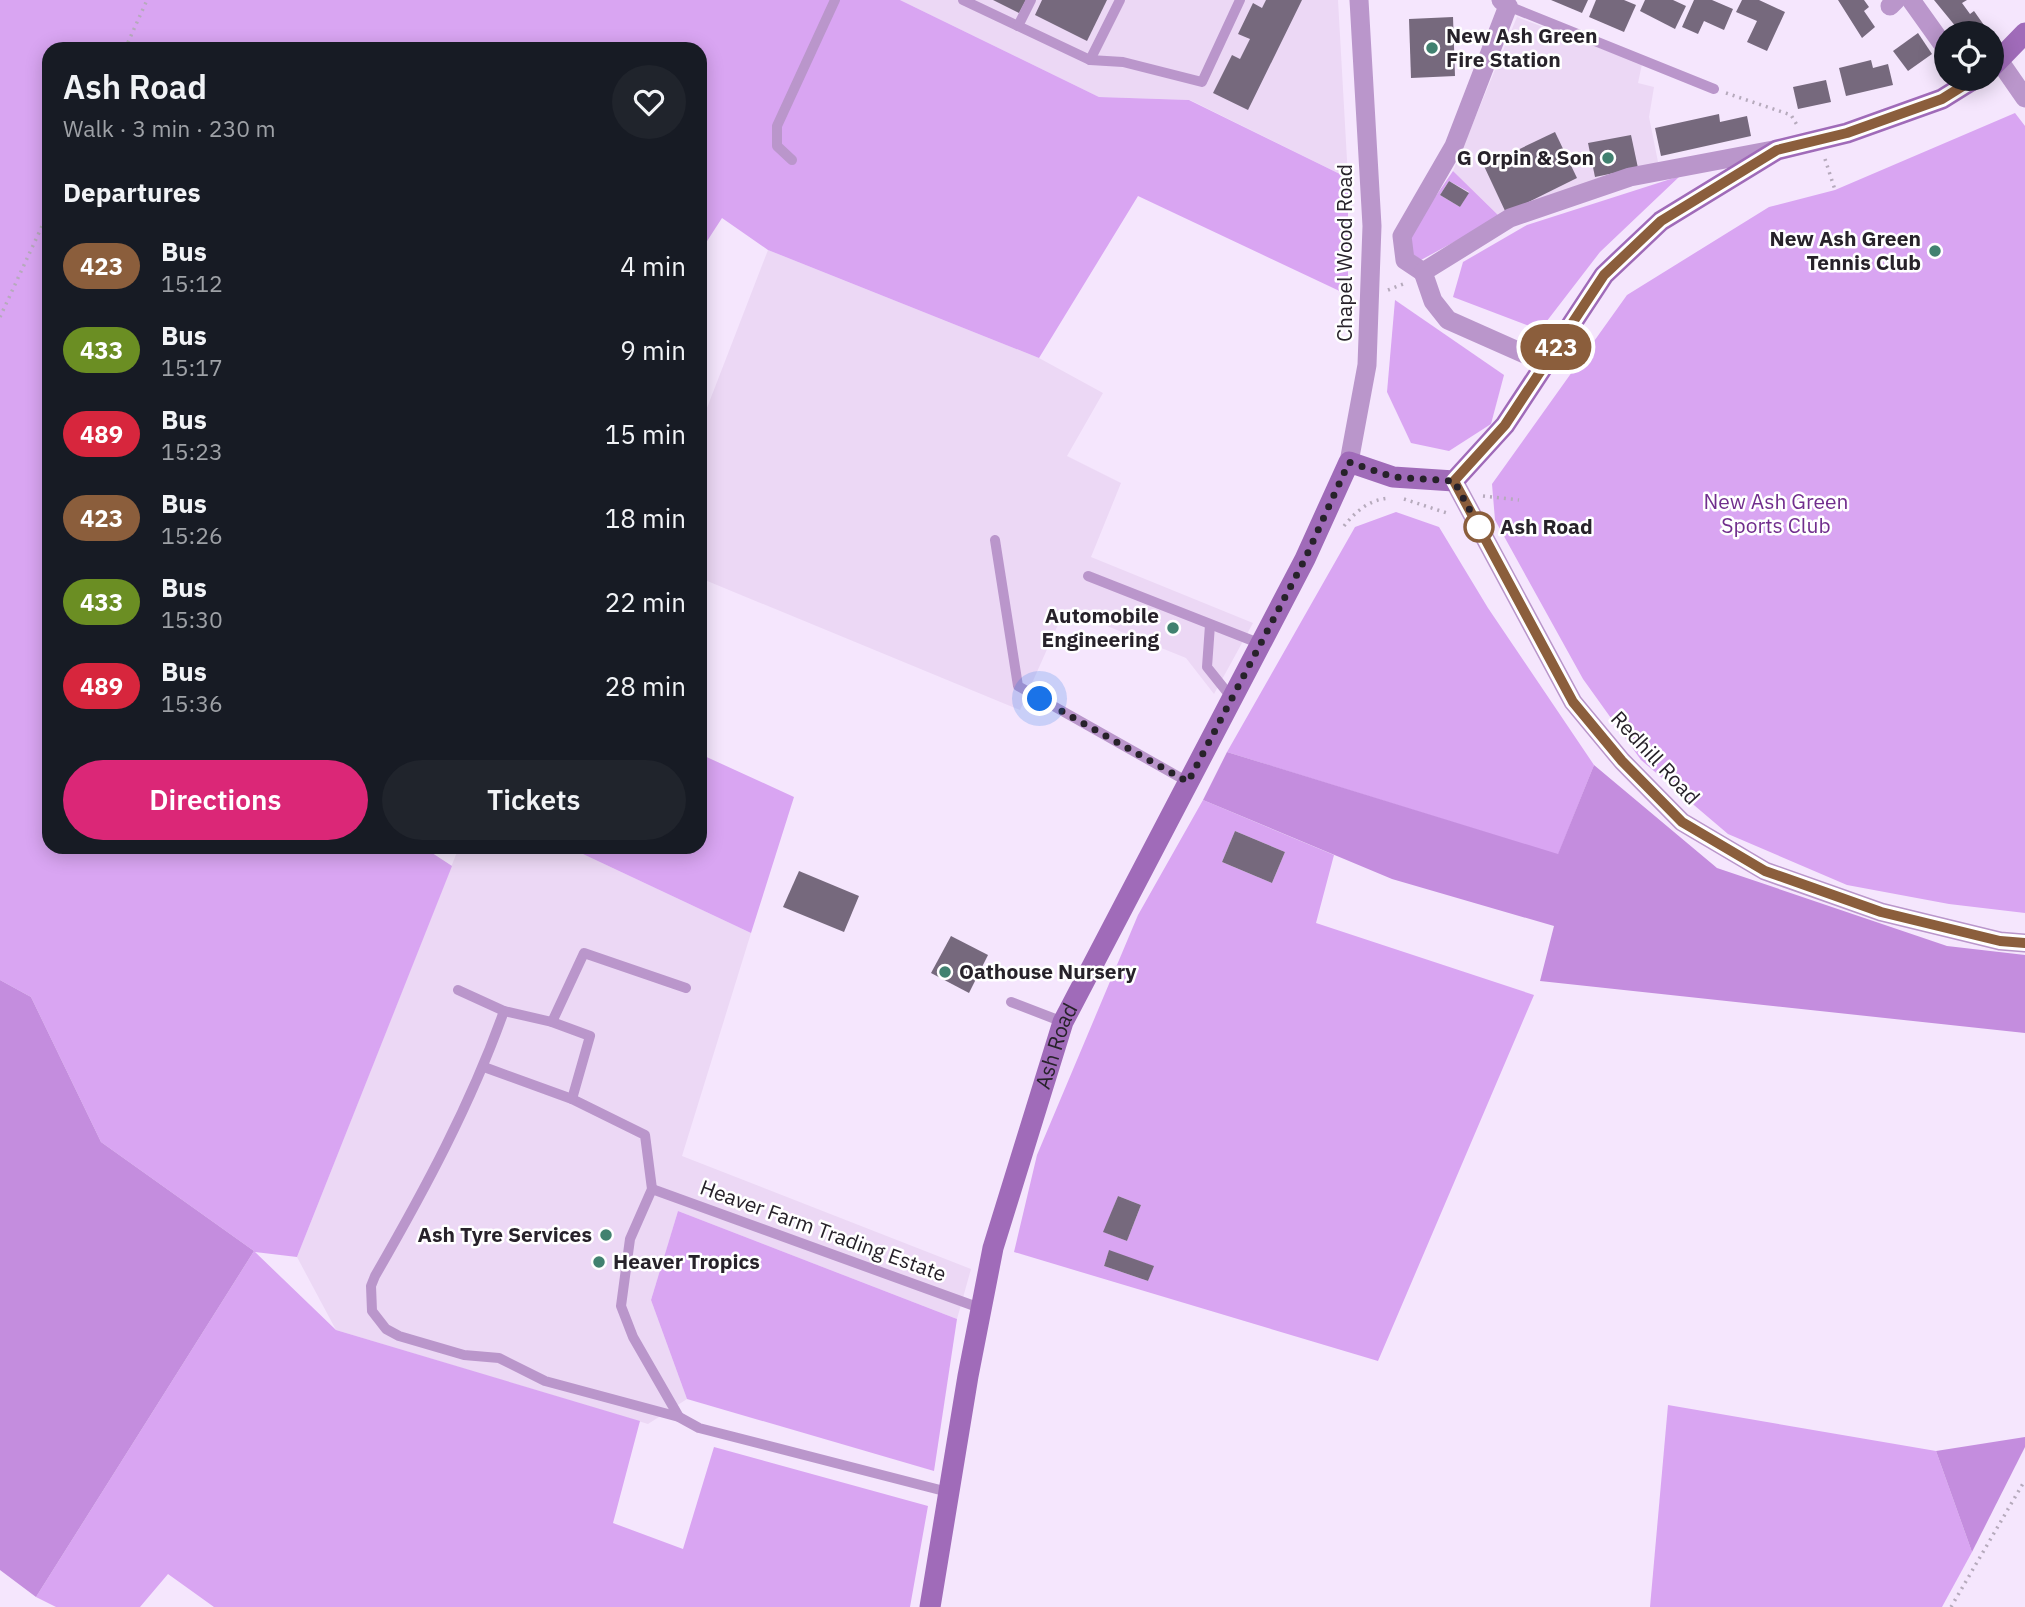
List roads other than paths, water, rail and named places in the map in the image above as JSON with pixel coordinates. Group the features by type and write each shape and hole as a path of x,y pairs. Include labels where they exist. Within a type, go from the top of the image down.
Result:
{"street":[{"name":"Chapel Wood Road","path":"1349,462 1367,365 1372,226 1359,0"},
{"path":"1911,0 1934,32"},
{"path":"1504,3 1454,146 1402,236 1405,260 1419,269 1433,301 1448,320 1545,363"},
{"path":"2004,56 2025,33"},
{"path":"2004,74 2025,98"},
{"path":"1419,269 1522,214 1630,177 1814,141 1942,99 1954,91"},
{"path":"1349,462 1393,477 1457,487 1505,425 1604,275 1661,221 1777,150"},
{"name":"Ash Road","path":"930,1607 980,1308 993,1248 1063,1022 1261,644 1349,462"},
{"name":"Redhill Road","path":"1457,487 1573,702 1622,761 1682,822 1765,871 1881,912 2000,941 2025,943"}],"lane":[{"path":"792,160 777,146 777,126 835,0"},
{"path":"962,0 1090,60 1123,62 1202,82 1240,0"},
{"path":"1018,26 1031,0"},
{"path":"1090,60 1120,0"},
{"path":"1504,3 1714,89"},
{"path":"996,540 1018,686 1188,782"},
{"path":"1088,576 1261,644"},
{"path":"1210,625 1208,667 1231,697"},
{"path":"552,1022 584,953 686,988"},
{"path":"458,990 504,1011 552,1022 590,1036 572,1099"},
{"path":"1011,1002 1063,1022"},
{"path":"504,1011 484,1067 457,1128 375,1276 371,1300 377,1320 399,1336 464,1355 499,1358 559,1386 679,1417 699,1428 948,1492"},
{"path":"484,1067 572,1099 645,1135 652,1189 630,1238 621,1306 633,1337 679,1417"},
{"name":"Heaver Farm Trading Estate","path":"652,1189 980,1308"}],"place":[{"name":"New Ash Green Fire Station","path":"1432,48"},
{"name":"G Orpin & Son","path":"1608,158"},
{"name":"New Ash Green Tennis Club","path":"1935,251"},
{"name":"Ash Road","path":"1479,527"},
{"name":"Automobile Engineering","path":"1173,628"},
{"name":"Oathouse Nursery","path":"945,972"},
{"name":"Ash Tyre Services","path":"606,1235"},
{"name":"Heaver Tropics","path":"599,1262"}],"park label":[{"name":"New Ash Green Sports Club","path":"1776,514"}]}
